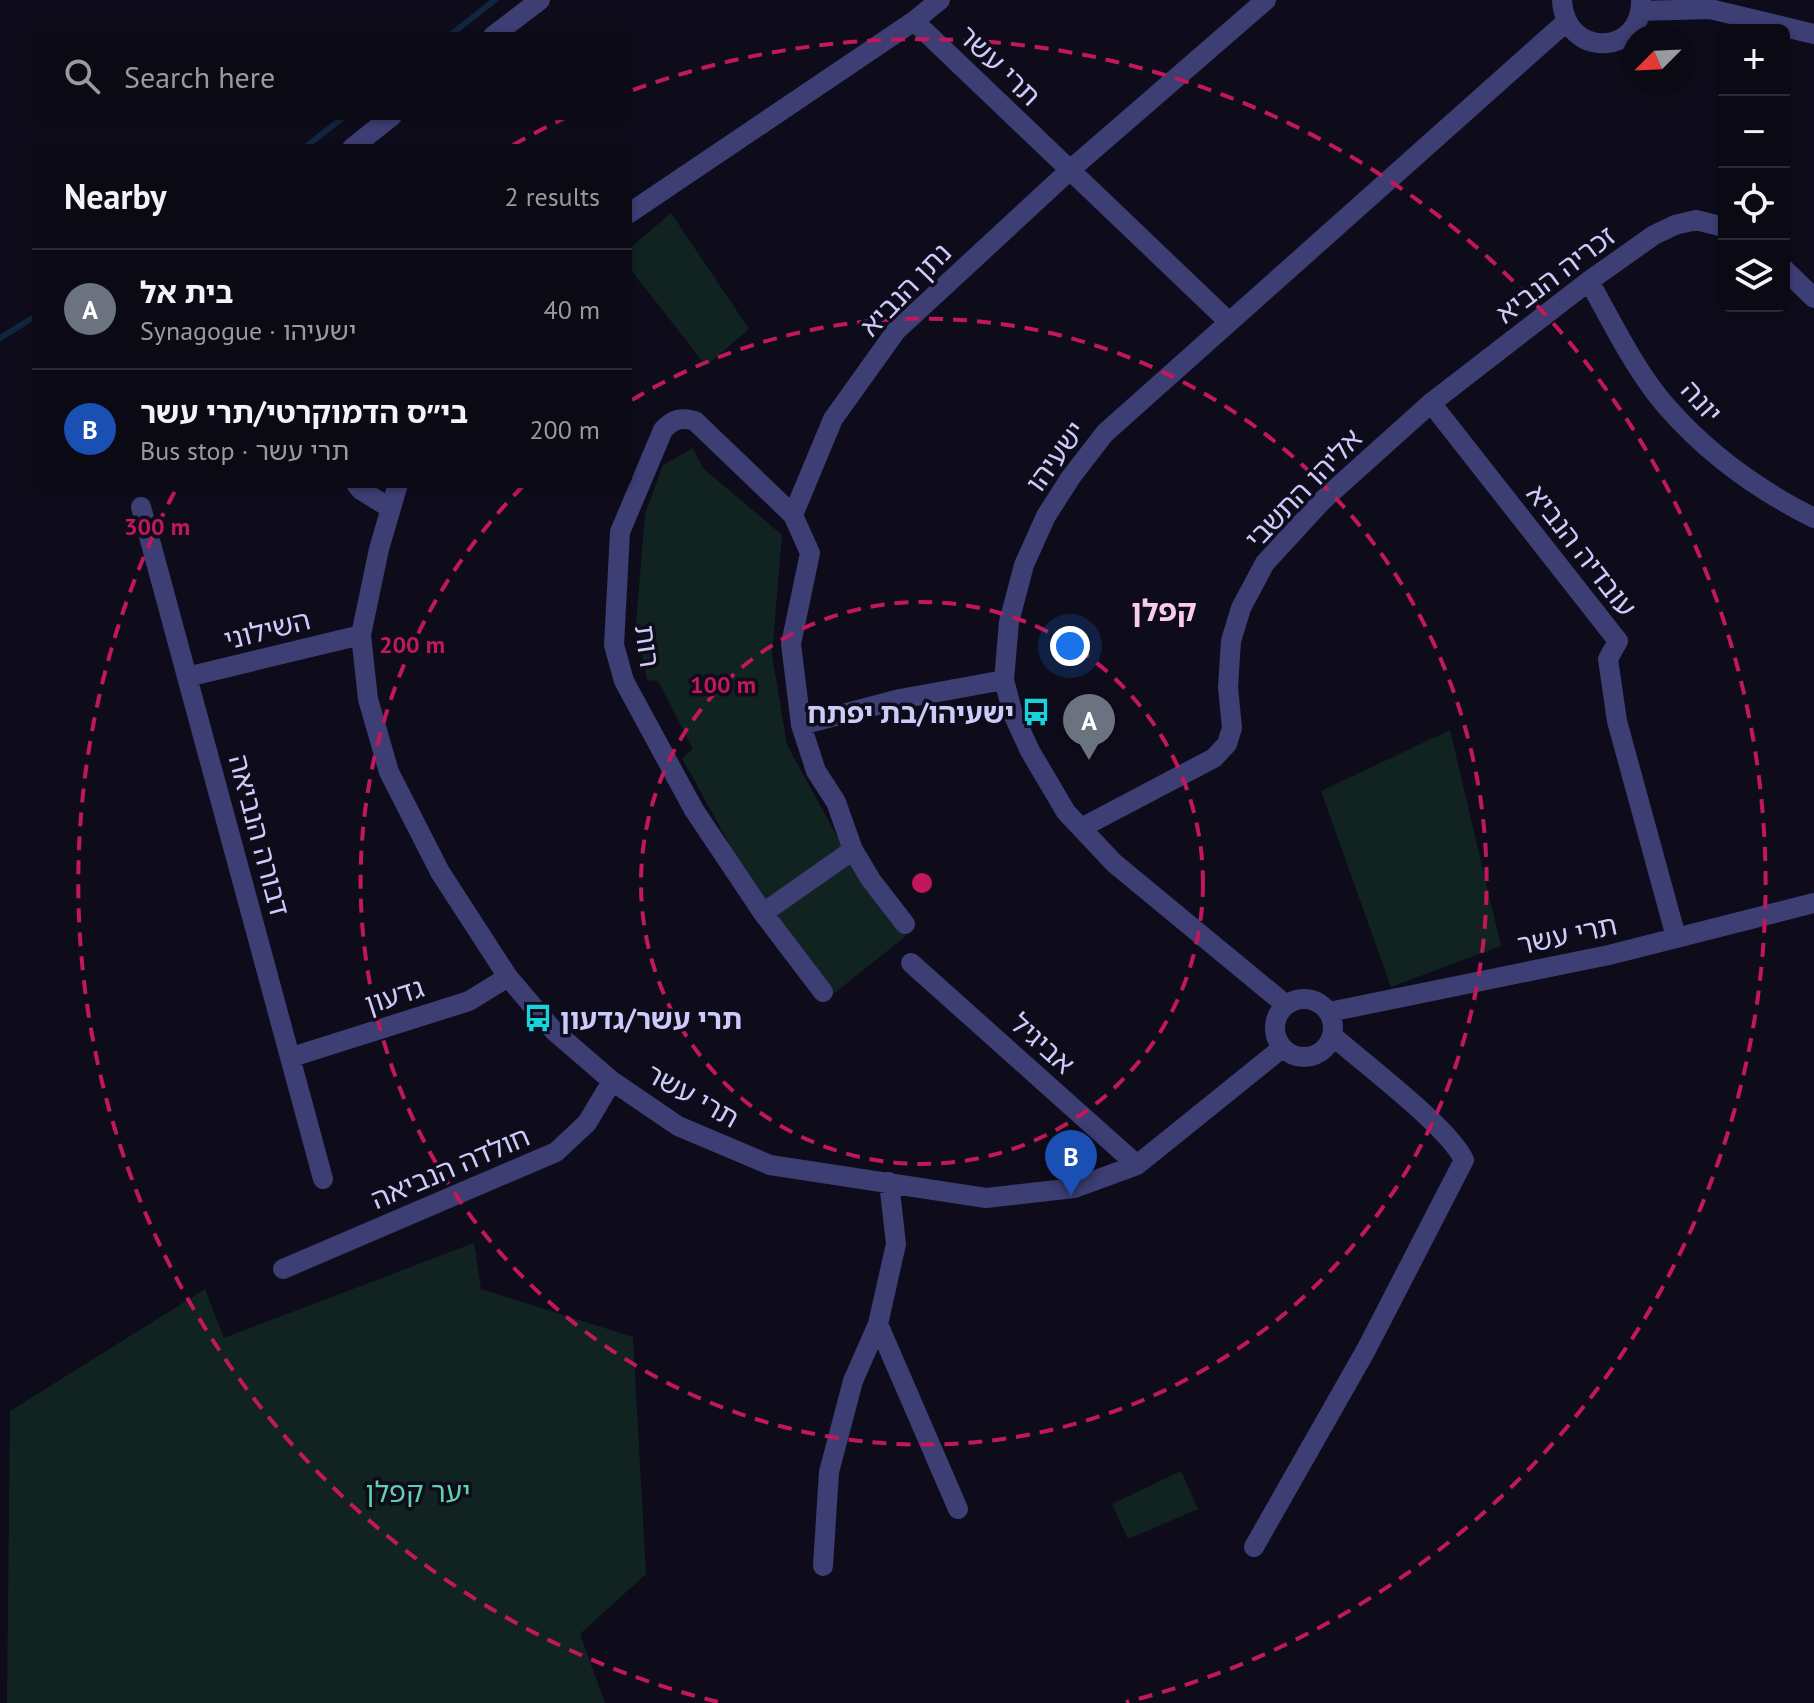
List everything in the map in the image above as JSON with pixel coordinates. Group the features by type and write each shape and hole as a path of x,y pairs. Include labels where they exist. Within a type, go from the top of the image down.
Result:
{"street":[{"path":"498,32 540,0"},
{"path":"632,211 914,21 940,0"},
{"name":"נתן הנביא","path":"793,515 833,419 896,331 1070,170 1266,0"},
{"path":"1562,0 1566,22 1575,33 1587,41 1601,44 1623,37 1634,28 1641,6 1710,9 1814,34"},
{"name":"תרי עשר","path":"914,21 1228,321"},
{"name":"ישעיהו","path":"1286,1005 1114,863 1066,812 1030,751 1013,714 1004,680 1009,622 1024,565 1046,516 1105,433 1566,22"},
{"path":"357,144 387,120"},
{"name":"זכריה הנביא","path":"1431,403 1654,235 1696,220 1718,226"},
{"path":"1790,275 1814,298"},
{"name":"יונה","path":"1589,281 1665,405 1712,453 1773,498 1814,518"},
{"name":"אליהו התשבי","path":"1081,828 1214,758 1227,744 1232,728 1228,687 1231,641 1241,608 1265,563 1323,500 1431,403"},
{"name":"עובדיה הנביא","path":"1431,403 1618,641 1608,659 1617,721 1676,937"},
{"name":"רות","path":"793,515 695,421 684,418 671,421 663,430 620,532 614,645 624,681 694,810 763,913 823,992"},
{"path":"359,488 390,508"},
{"name":"תרי עשר","path":"397,488 361,635 368,699 389,772 440,872 508,977 554,1031 612,1081 678,1126 770,1165 986,1198 1074,1188 1137,1165 1282,1048"},
{"name":"דבורה הנביאה","path":"141,507 323,1179"},
{"path":"793,515 810,553 791,644 801,725 816,771 836,802 853,850 871,880 905,924"},
{"name":"השילוני","path":"187,677 361,635"},
{"path":"801,725 900,699 1004,680"},
{"path":"763,913 853,850"},
{"name":"תרי עשר","path":"1329,1012 1609,955 1814,903"},
{"name":"אביגיל","path":"911,963 1137,1165"},
{"name":"גדעון","path":"292,1057 469,1001 508,977"},
{"path":"1303,999 1313,1000 1329,1012 1334,1026 1328,1047 1311,1057 1291,1054 1282,1048 1275,1032 1276,1022 1286,1005 1303,999"},
{"path":"1254,1547 1366,1350 1464,1160 1460,1151 1426,1117 1333,1036"},
{"name":"חולדה הנביאה","path":"283,1269 556,1152 587,1123 612,1081"},
{"path":"823,1566 829,1472 853,1381 878,1324 896,1244 889,1182"},
{"path":"878,1324 958,1509"}],"green space":[{"path":"671,213 749,329 706,366 632,271 632,247"},
{"path":"693,448 703,468 782,535 772,655 787,745 843,847 906,936 832,995 748,878 682,758 693,749 658,681 647,680 636,623 645,514 663,465"},
{"path":"1450,730 1501,946 1391,987 1321,791"},
{"name":"יער קפלן","path":"474,1243 481,1289 633,1337 646,1574 580,1634 605,1703 7,1703 10,1411 205,1289 224,1338"},
{"path":"1181,1471 1198,1509 1128,1539 1112,1504"}],"waterway":[{"path":"454,32 495,0"},
{"path":"309,144 340,120"},
{"path":"0,338 32,318"}],"place":[{"name":"ישעיהו/בת יפתח","path":"1036,712"},
{"name":"בית אל","path":"1089,760"},
{"name":"תרי עשר/גדעון","path":"538,1018"},
{"name":"בי״ס הדמוקרטי/תרי עשר","path":"1071,1196"}],"district":[{"name":"קפלן","path":"1164,609"}]}
